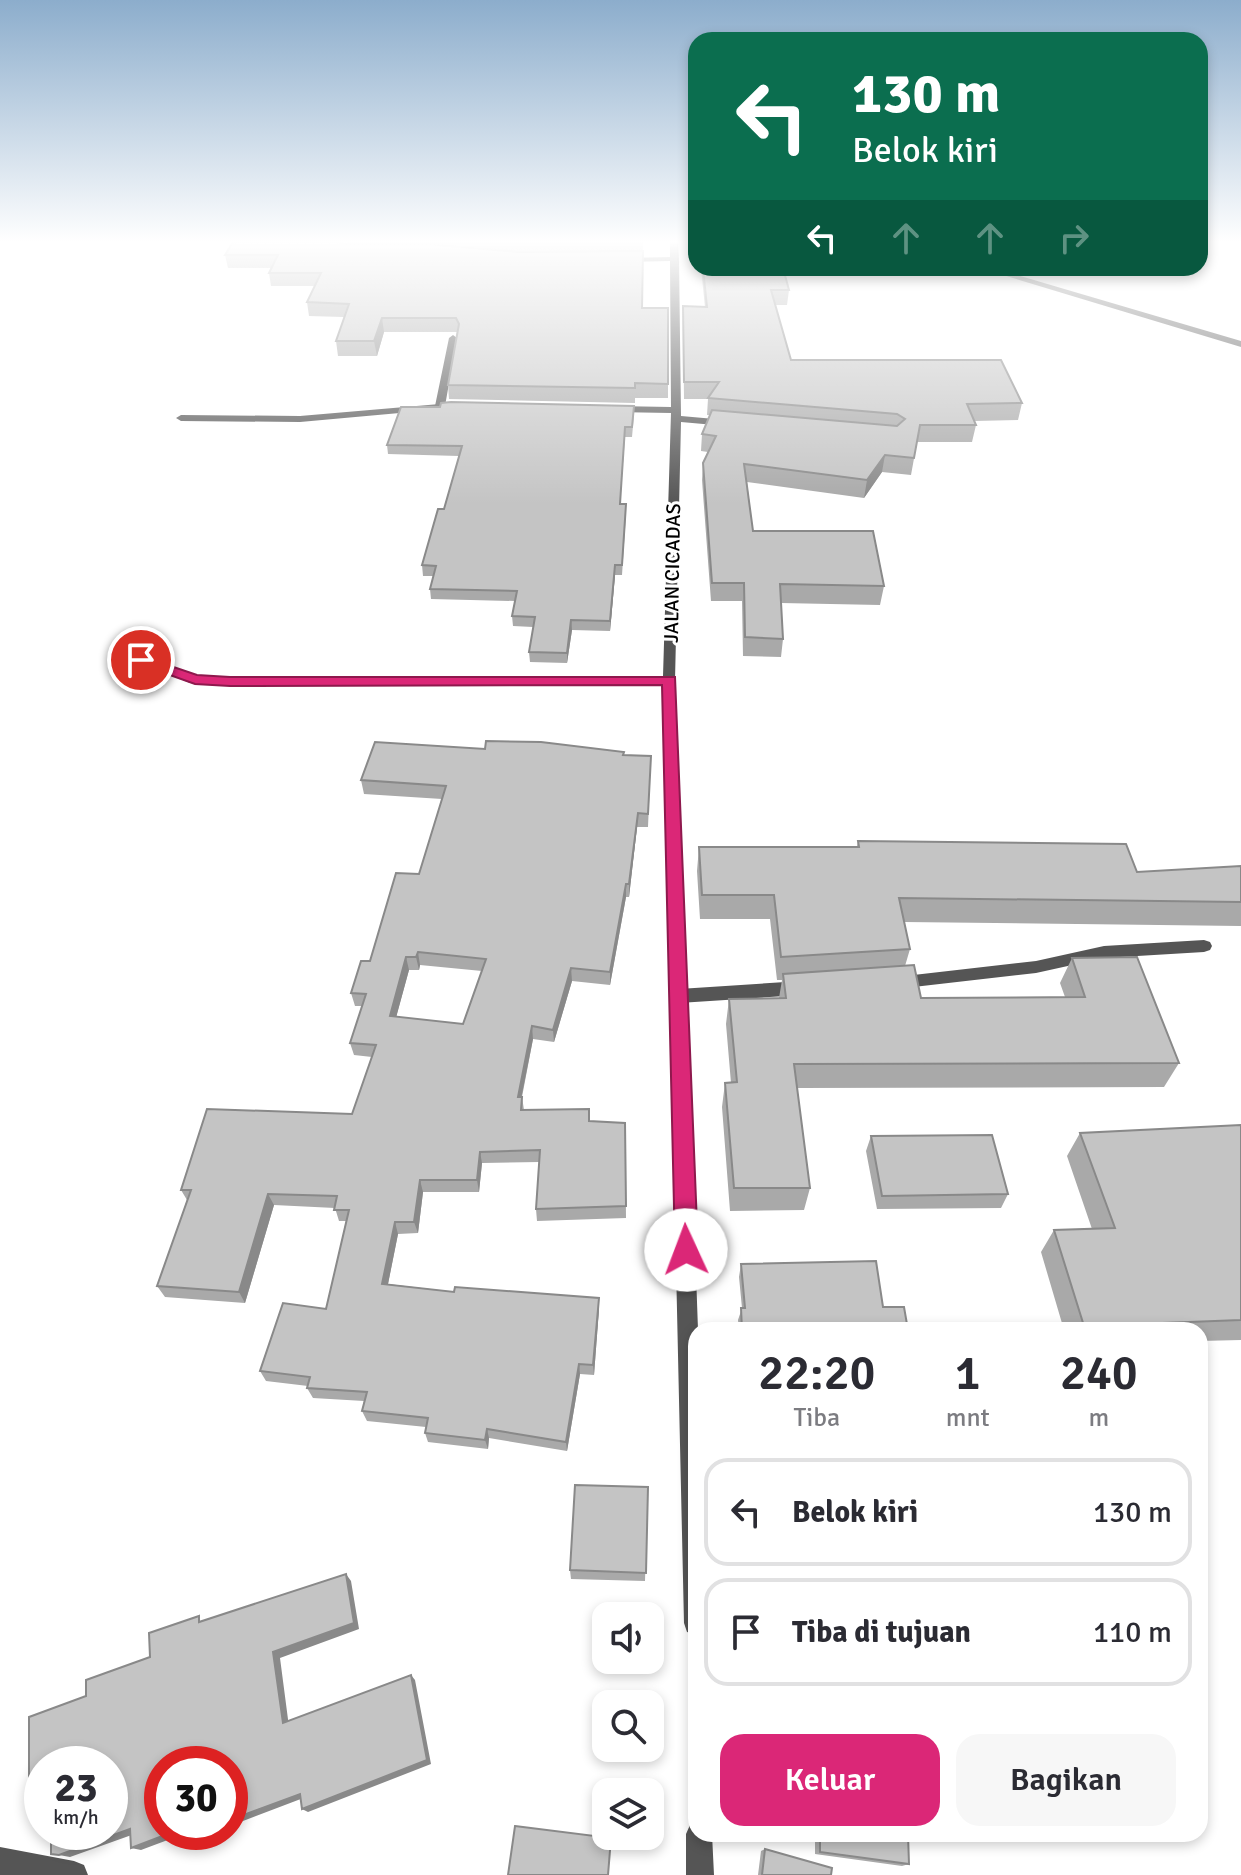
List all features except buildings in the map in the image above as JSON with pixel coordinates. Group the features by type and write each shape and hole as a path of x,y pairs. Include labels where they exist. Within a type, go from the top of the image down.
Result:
{"street":[{"name":"JALAN CICADAS","path":"675,330 669,680 688,1328"},
{"path":"1192,330 1241,344"},
{"path":"440,406 453,338"},
{"path":"181,418 300,419 471,405"},
{"path":"598,409 676,414 738,424"},
{"path":"141,660 195,680 230,682 669,680"},
{"path":"883,983 945,979 1036,967 1104,952 1204,946"},
{"path":"679,996 820,987"},
{"path":"699,1842 700,1875"},
{"path":"0,1861 74,1875"}],"route":[{"path":"141,660 195,680 230,682 669,680 686,1250"}]}
